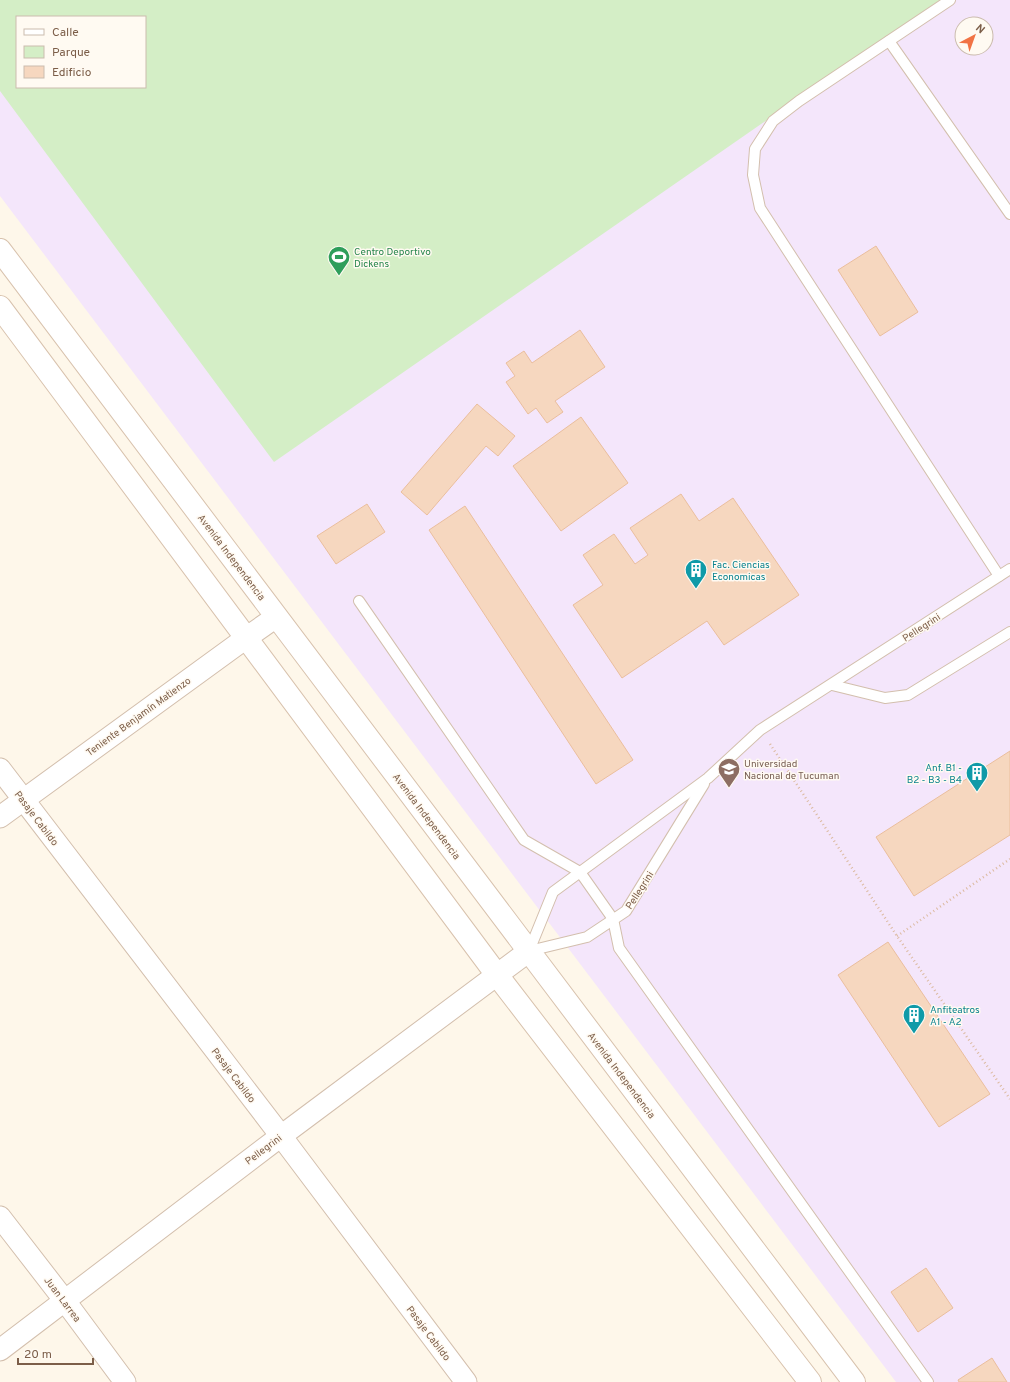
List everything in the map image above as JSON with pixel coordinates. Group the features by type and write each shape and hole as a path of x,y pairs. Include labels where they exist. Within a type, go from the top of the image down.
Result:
{"main road":[{"name":"Avenida Independencia","path":"0,250 854,1382"},
{"path":"0,307 497,975 810,1382"}],"street":[{"name":"Teniente Benjamín Matienzo","path":"0,817 276,617"},
{"name":"Pasaje Cabildo","path":"0,769 281,1136 466,1382"},
{"name":"Pellegrini","path":"0,1350 281,1136 529,951"},
{"name":"Juan Larrea","path":"0,1217 65,1300 125,1382"}],"lane":[{"path":"950,0 799,101 773,121 756,149 752,176 760,208 999,576"},
{"path":"889,41 1010,214"},
{"name":"Pellegrini","path":"529,951 553,892 708,778 760,730 1010,569"},
{"path":"360,601 524,840 580,872 613,919 619,948 928,1382"},
{"path":"832,685 885,698 908,695 1010,632"},
{"name":"Pellegrini","path":"529,951 587,936 626,911 708,778"}],"path":[{"path":"760,730 897,936 1010,1099"},
{"path":"897,936 1010,859"}],"shaded area":[{"name":"Universidad Nacional de Tucuman","path":"0,0 1010,0 1010,1382 896,1382 0,196"}],"green space":[{"name":"Centro Deportivo Dickens","path":"0,0 940,0 274,462 0,91"}],"building":[{"path":"876,246 918,312 880,336 838,270"},
{"path":"580,330 605,367 555,401 563,412 547,423 536,408 528,414 506,382 515,376 506,363 524,351 532,363"},
{"path":"477,404 515,436 498,456 486,446 427,515 401,492"},
{"path":"581,417 628,483 561,531 513,466"},
{"name":"Fac. Ciencias Economicas","path":"681,494 699,521 733,498 799,595 724,645 707,621 622,678 573,605 603,585 583,555 614,534 635,564 648,555 630,528"},
{"path":"367,504 385,532 336,564 317,536"},
{"path":"465,506 633,760 596,784 429,530"},
{"name":"Anf. B1 - B2 - B3 - B4","path":"1010,751 1010,835 914,896 876,837"},
{"name":"Anfiteatros A1 - A2","path":"888,942 990,1094 939,1127 838,975"},
{"path":"926,1268 953,1308 918,1332 891,1292"},
{"path":"992,1358 1007,1382 959,1382 958,1380"}],"place":[{"name":"Centro Deportivo Dickens","path":"339,276"},
{"name":"Fac. Ciencias Economicas","path":"696,590"},
{"name":"Universidad Nacional de Tucuman","path":"729,788"},
{"name":"Anf. B1 - B2 - B3 - B4","path":"977,792"},
{"name":"Anfiteatros A1 - A2","path":"914,1034"}]}
